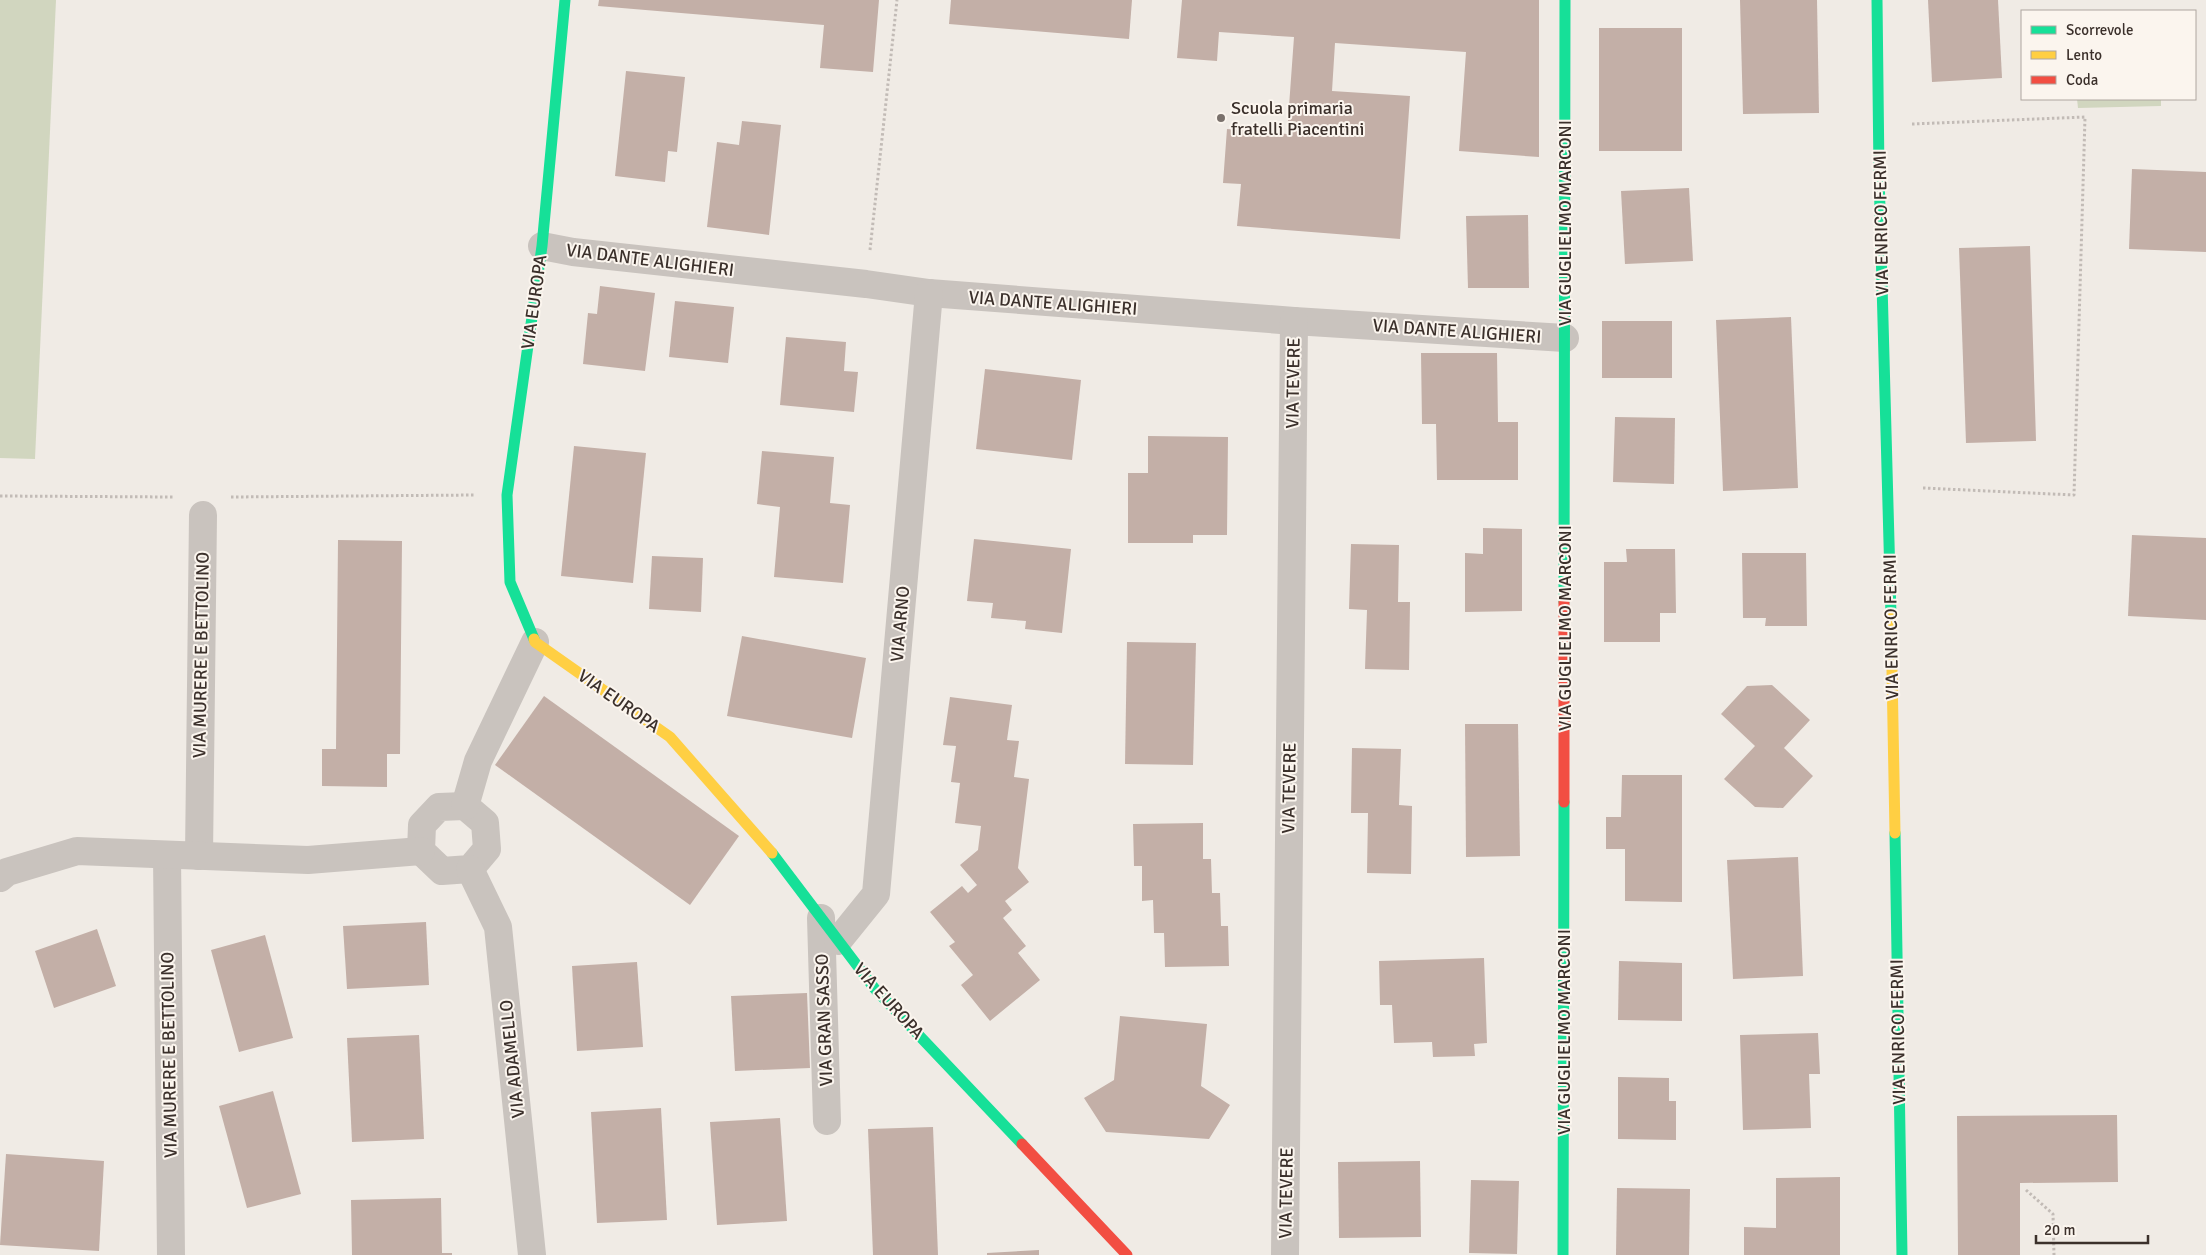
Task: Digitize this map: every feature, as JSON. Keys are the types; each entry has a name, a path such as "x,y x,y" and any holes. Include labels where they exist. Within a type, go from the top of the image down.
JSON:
{"street":[{"name":"VIA EUROPA","path":"565,0 542,246 507,495 510,582 535,642 670,737 764,842 875,989 1125,1254"},
{"name":"VIA GUGLIELMO MARCONI","path":"1563,1255 1565,0"},
{"name":"VIA ENRICO FERMI","path":"1877,0 1889,486 1902,1255"},
{"name":"VIA DANTE ALIGHIERI","path":"542,246 573,252 866,284 929,293 1565,338"},
{"name":"VIA ARNO","path":"838,941 876,894 929,293"},
{"name":"VIA TEVERE","path":"1285,1255 1294,320"},
{"name":"VIA MURERE E BETTOLINO","path":"199,856 203,503"},
{"path":"465,806 478,760 535,642"},
{"path":"0,878 7,872 77,851 308,860 421,851 442,871 470,869 487,849 485,823 465,806 439,807 422,826 421,851"},
{"name":"VIA MURERE E BETTOLINO","path":"167,855 170,1255"},
{"name":"VIA ADAMELLO","path":"470,869 498,927 532,1255"},
{"name":"VIA GRAN SASSO","path":"821,918 827,1121"}],"path":[{"path":"866,284 897,0"},
{"path":"1879,125 2084,117 2074,495 1889,486"},
{"path":"0,496 203,503 507,495"},
{"path":"2026,1190 2053,1214 2054,1255"}],"green space":[{"path":"0,0 56,0 35,459 0,458"},
{"path":"2077,100 2161,100 2161,106 2078,108"}],"building":[{"path":"599,0 879,0 873,72 820,68 824,25 598,6"},
{"path":"951,0 1132,0 1129,39 949,24"},
{"path":"1182,0 1539,0 1539,157 1459,151 1466,52 1335,43 1332,91 1410,96 1400,239 1237,226 1241,184 1223,183 1227,129 1287,134 1294,37 1219,32 1217,61 1177,58"},
{"path":"1740,0 1817,0 1819,113 1743,114"},
{"path":"1928,0 1998,0 2002,78 1932,82"},
{"path":"1599,28 1682,28 1682,151 1599,151"},
{"path":"626,71 685,77 677,152 668,151 665,182 615,176"},
{"path":"742,121 781,125 769,235 707,227 717,142 739,145"},
{"path":"2132,169 2206,172 2206,252 2129,249"},
{"path":"1689,188 1693,261 1625,264 1621,191"},
{"path":"1528,215 1529,288 1468,288 1466,216"},
{"path":"2030,246 2036,441 1966,443 1959,248"},
{"path":"600,286 655,293 645,371 583,364 588,313 597,314"},
{"path":"675,301 734,307 728,363 669,357"},
{"path":"1791,317 1798,488 1723,491 1716,320"},
{"path":"1602,321 1672,321 1672,378 1602,378"},
{"path":"786,337 846,342 844,371 858,372 854,412 780,405"},
{"path":"1421,353 1497,353 1498,422 1518,422 1518,480 1437,480 1436,424 1422,424"},
{"path":"985,369 1081,380 1072,460 976,449"},
{"path":"1615,417 1675,418 1674,484 1613,482"},
{"path":"1148,436 1228,437 1227,535 1193,535 1193,543 1128,543 1128,473 1148,473"},
{"path":"574,446 646,453 633,583 561,576"},
{"path":"762,451 834,457 830,503 850,505 843,583 774,577 780,507 757,504"},
{"path":"1483,528 1522,529 1522,611 1465,612 1465,553 1483,554"},
{"path":"2132,535 2206,538 2206,620 2128,616"},
{"path":"974,539 1071,549 1062,633 1025,629 1026,621 991,618 993,603 967,601"},
{"path":"338,540 402,541 400,754 387,754 387,787 322,786 322,749 336,749"},
{"path":"1351,544 1399,545 1398,602 1410,602 1409,670 1365,669 1367,610 1349,609"},
{"path":"1626,549 1675,549 1676,613 1660,613 1660,642 1604,642 1604,562 1627,562"},
{"path":"1742,553 1806,553 1807,626 1765,626 1766,618 1743,618"},
{"path":"652,556 703,558 701,612 649,609"},
{"path":"742,636 866,658 852,738 727,716"},
{"path":"1127,642 1196,643 1193,765 1125,764"},
{"path":"1772,685 1810,720 1784,748 1813,776 1783,808 1755,807 1724,779 1755,746 1721,714 1747,686"},
{"path":"544,696 739,836 690,905 495,765"},
{"path":"950,697 1012,705 1007,740 1019,741 1014,777 1029,779 1018,868 1029,882 1005,901 1012,910 1003,918 1026,946 1018,953 1040,980 990,1021 961,985 973,975 949,946 955,942 930,912 962,886 968,893 977,885 960,865 978,850 981,826 955,823 960,783 951,782 956,746 943,745"},
{"path":"1465,724 1518,724 1520,856 1466,857"},
{"path":"1352,748 1401,749 1399,805 1412,806 1411,874 1367,873 1368,813 1351,813"},
{"path":"1622,775 1682,775 1682,902 1625,901 1625,849 1606,849 1606,817 1621,817"},
{"path":"1203,823 1203,859 1211,859 1212,893 1220,893 1221,926 1228,926 1229,966 1165,967 1164,933 1154,933 1153,900 1142,901 1142,866 1134,866 1133,824"},
{"path":"1798,857 1803,976 1733,979 1727,860"},
{"path":"426,922 429,985 347,989 343,926"},
{"path":"97,929 116,986 54,1008 35,951"},
{"path":"265,935 293,1038 239,1052 211,950"},
{"path":"1484,958 1487,1043 1474,1044 1475,1056 1433,1057 1432,1042 1394,1043 1392,1005 1380,1005 1379,961"},
{"path":"1619,961 1682,963 1682,1021 1618,1020"},
{"path":"637,962 643,1047 577,1051 572,966"},
{"path":"807,993 810,1068 735,1071 731,996"},
{"path":"1120,1016 1207,1024 1201,1086 1230,1105 1209,1139 1106,1132 1084,1098 1114,1080"},
{"path":"1818,1033 1820,1074 1809,1074 1811,1128 1743,1130 1740,1035"},
{"path":"419,1035 424,1139 352,1142 347,1038"},
{"path":"1618,1077 1669,1078 1669,1101 1676,1101 1676,1140 1618,1139"},
{"path":"273,1091 301,1194 247,1208 219,1106"},
{"path":"661,1108 667,1220 597,1223 591,1112"},
{"path":"2117,1115 2118,1182 2020,1183 2020,1255 1958,1255 1957,1116"},
{"path":"780,1118 787,1221 717,1225 710,1122"},
{"path":"933,1127 938,1255 873,1255 868,1129"},
{"path":"6,1154 104,1161 99,1251 0,1245"},
{"path":"1420,1161 1421,1237 1339,1238 1338,1162"},
{"path":"1840,1177 1840,1255 1744,1255 1744,1227 1776,1228 1776,1178"},
{"path":"1471,1180 1519,1181 1517,1254 1469,1253"},
{"path":"1617,1188 1690,1189 1689,1255 1616,1255"},
{"path":"441,1198 442,1253 452,1253 452,1255 352,1255 351,1200"},
{"path":"1039,1250 1039,1255 987,1255 987,1253"}],"traffic: fast":[{"path":"534,639 510,582 507,495 542,246 565,0"},
{"path":"1564,602 1565,0"},
{"path":"1877,0 1879,173 1891,616"},
{"path":"1563,1255 1564,802"},
{"path":"1895,833 1902,1255"},
{"path":"772,853 875,989 1022,1144"}],"traffic: slow":[{"path":"1891,616 1895,833"},
{"path":"534,639 535,642 670,737 772,853"}],"traffic: jam":[{"path":"1564,602 1564,802"},
{"path":"1022,1144 1127,1255"}],"place":[{"name":"Scuola primaria fratelli Piacentini","path":"1221,118"}]}
